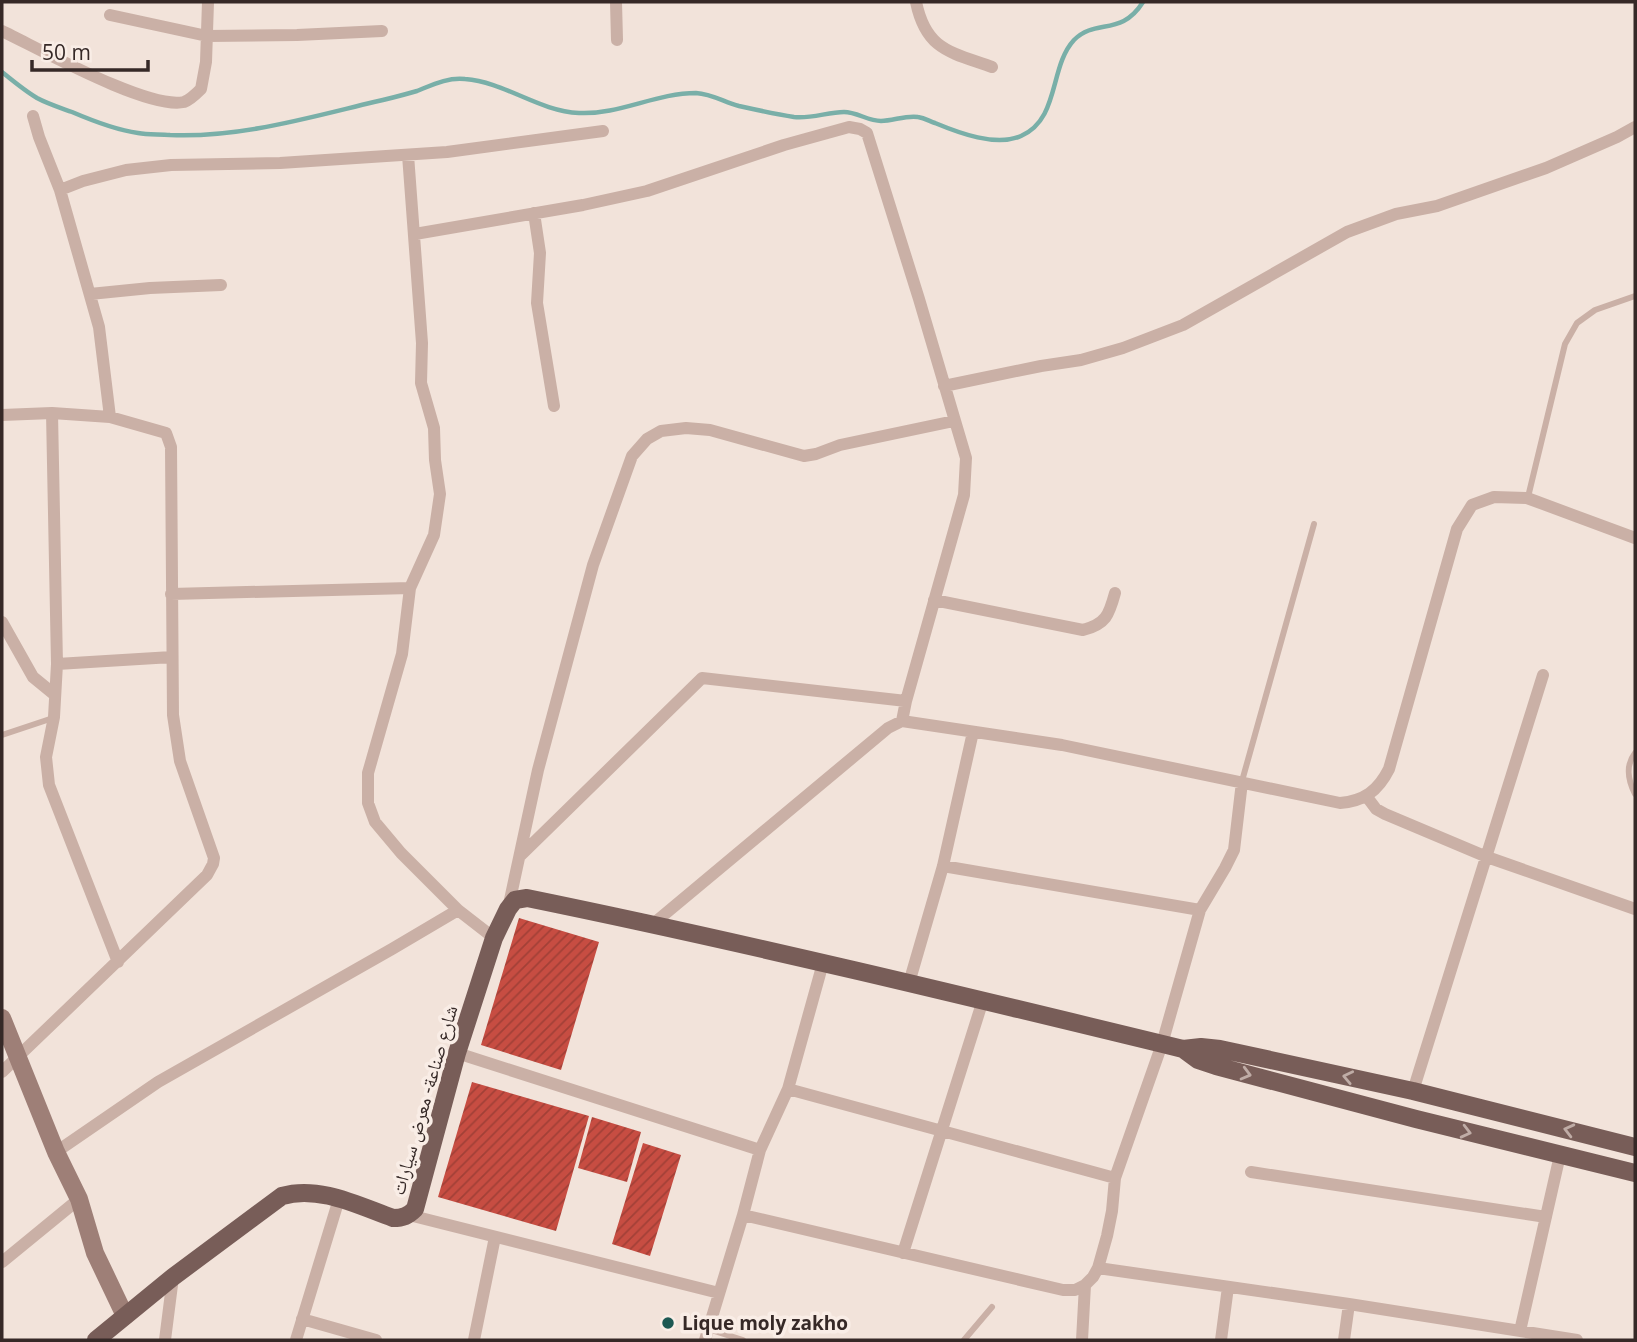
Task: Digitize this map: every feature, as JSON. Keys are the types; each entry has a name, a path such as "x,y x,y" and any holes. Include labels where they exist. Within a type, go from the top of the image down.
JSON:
{"main road":[{"path":"508,909 515,900 527,898 653,924 1183,1049 1211,1048 1413,1091 1635,1147"},
{"name":"شارع صناعة- معرض سيارات","path":"96,1340 173,1277 282,1196 308,1192 339,1199 393,1218 409,1215 415,1209 457,1053 494,938 508,909"},
{"path":"2,1018 56,1152 79,1199 95,1253 125,1316"},
{"path":"1183,1049 1206,1064 1635,1173"}],"street":[{"path":"2,31 119,86 164,101 185,102 201,89 206,62 208,2"},
{"path":"615,2 617,40"},
{"path":"916,2 920,21 933,41 948,51 992,67"},
{"path":"110,15 207,36 382,31"},
{"path":"33,116 60,190 99,327 110,417"},
{"path":"415,234 647,191 784,145 849,127 867,133 966,458 964,495 902,721"},
{"path":"944,386 1081,360 1123,348 1183,325 1346,232 1396,214 1437,206 1546,168 1617,138 1635,127"},
{"path":"60,190 126,170 171,165 280,163 447,152 603,131"},
{"path":"408,155 422,343 421,383 434,428 440,494 434,535 410,588 402,654 368,773 368,803 375,822 401,853 458,910 494,938"},
{"path":"534,213 540,253 537,303 554,406"},
{"path":"90,294 221,285"},
{"path":"52,413 57,664 54,717 46,757 49,786 118,962"},
{"path":"2,415 52,413 110,417 166,433 171,447 173,715 180,761 213,852 214,864 207,875 2,1072"},
{"path":"508,909 538,770 593,565 632,456 647,439 661,431 686,428 710,430 804,456 840,444 954,421"},
{"path":"653,924 888,728 902,721 1062,746 1340,803 1351,803 1376,790 1389,769 1457,529 1472,505 1494,497 1527,498 1635,538"},
{"path":"172,594 410,588"},
{"path":"934,600 1083,630 1096,627 1105,620 1115,593"},
{"path":"2,622 33,677 55,695"},
{"path":"57,664 172,657"},
{"path":"1413,1091 1543,675"},
{"path":"520,856 702,678 906,701"},
{"path":"909,983 943,866 973,732"},
{"path":"743,1215 1063,1290 1075,1290 1085,1285 1093,1278 1098,1268 1112,1210 1115,1178 1163,1044 1200,910 1234,849 1242,782"},
{"path":"1367,796 1376,809 1385,814 1487,857 1635,909"},
{"path":"943,866 1200,910"},
{"path":"56,1152 158,1082 458,910"},
{"path":"706,1335 760,1150 788,1089 822,963"},
{"path":"903,1253 983,1000"},
{"path":"457,1053 760,1150"},
{"path":"788,1089 1115,1178"},
{"path":"1520,1331 1560,1156"},
{"path":"1251,1171 1546,1217"},
{"path":"2,1262 79,1199"},
{"path":"296,1340 339,1199"},
{"path":"409,1215 719,1293"},
{"path":"474,1340 495,1237"},
{"path":"1098,1268 1577,1340"},
{"path":"167,1340 173,1277"},
{"path":"1082,1340 1085,1285"},
{"path":"1221,1340 1228,1287"},
{"path":"1344,1340 1349,1304"},
{"path":"302,1319 376,1340"}],"lane":[{"path":"1527,498 1565,344 1577,323 1595,310 1635,296"},
{"path":"1242,782 1314,524"},
{"path":"2,735 54,717"},
{"path":"1635,753 1631,758 1628,774 1635,794"},
{"path":"964,1340 992,1307"},
{"path":"706,1335 743,1340"}],"building":[{"path":"519,918 599,942 561,1070 481,1045"},
{"path":"472,1082 589,1116 556,1231 438,1197"},
{"path":"592,1117 641,1132 627,1182 578,1168"},
{"path":"643,1143 681,1155 650,1256 612,1244"}],"waterway":[{"path":"2,72 46,102 105,125 146,134 196,135 273,126 459,79 480,81 550,107 579,113 609,111 666,96 696,93 739,106 794,117 844,112 881,121 918,117 966,134 1000,140 1021,136 1042,118 1066,51 1074,40 1082,33 1126,20 1143,2"}],"place":[{"name":"Lique moly zakho","path":"668,1323"}]}
